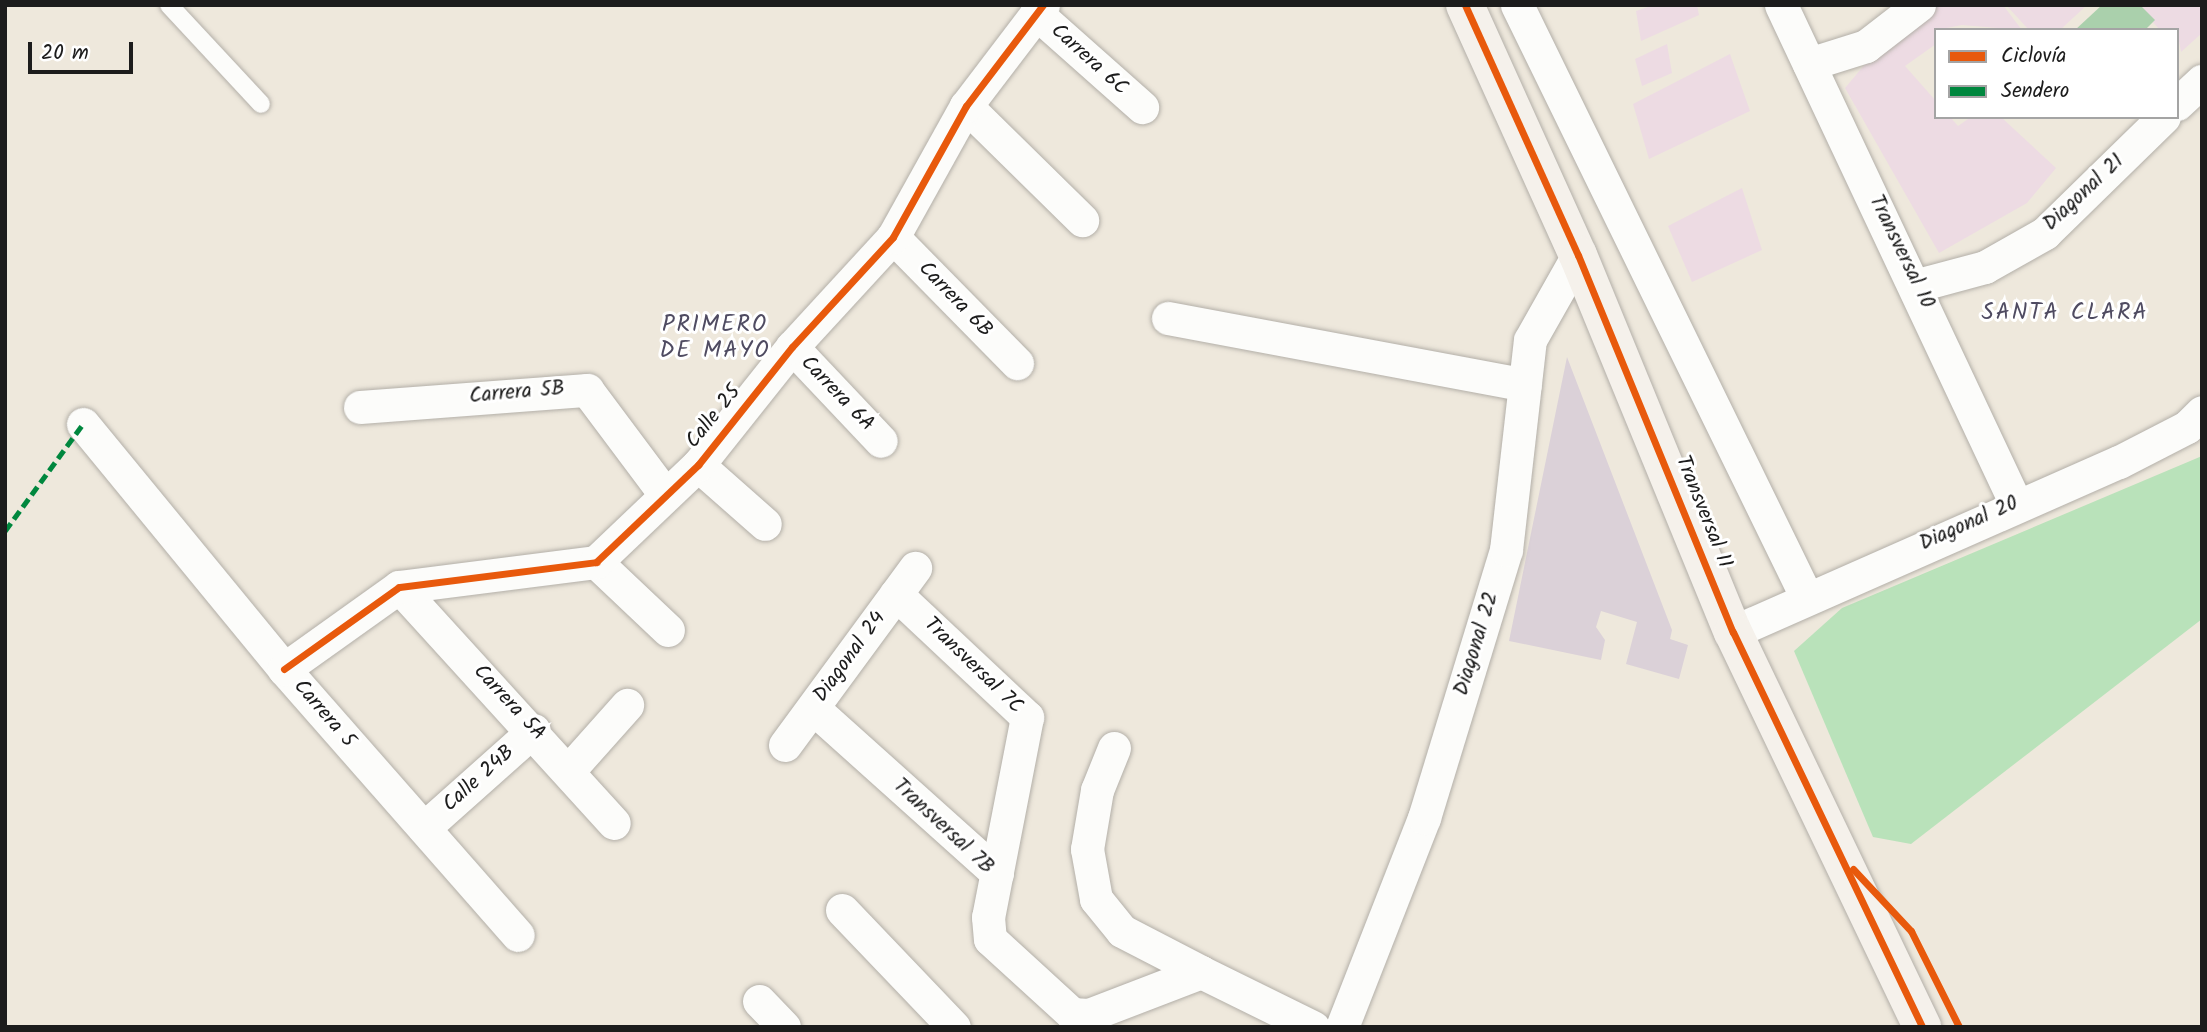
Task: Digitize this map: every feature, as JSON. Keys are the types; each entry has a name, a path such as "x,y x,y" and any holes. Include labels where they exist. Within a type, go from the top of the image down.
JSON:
{"street":[{"name":"Transversal 11","path":"1465,5 1578,255 1733,632 1922,1027"},
{"path":"1517,5 1807,598"},
{"name":"Transversal 10","path":"1781,5 1918,285 2015,502"},
{"path":"1809,64 1866,46 1919,5"},
{"name":"Calle 25","path":"596,562 664,493 698,465 792,347 893,237 966,106 1040,9"},
{"name":"Carrera 6C","path":"1040,9 1142,107"},
{"path":"2179,102 2202,81"},
{"path":"966,106 1082,220"},
{"name":"Diagonal 21","path":"1918,285 1985,267 2045,233 2162,119"},
{"name":"Carrera 6B","path":"893,237 1017,363"},
{"name":"Diagonal 22","path":"1342,1027 1424,818 1506,550 1530,340 1578,255"},
{"path":"1168,318 1525,385"},
{"name":"Carrera 6A","path":"792,347 881,441"},
{"name":"Carrera 5B","path":"360,407 587,390 664,493"},
{"name":"Diagonal 20","path":"1733,632 2015,502 2119,462 2186,427 2202,412"},
{"name":"Carrera 5","path":"83,424 284,669 518,935"},
{"path":"698,465 765,524"},
{"path":"284,669 399,587 596,562 668,630"},
{"name":"Diagonal 24","path":"785,745 814,709 905,581"},
{"name":"Transversal 7C","path":"905,581 1027,717 997,873"},
{"name":"Carrera 5A","path":"399,587 570,769 614,823"},
{"path":"570,769 627,705"},
{"name":"Transversal 7B","path":"814,709 997,873 990,939 1072,1014 1089,1015 1201,972"},
{"name":"Calle 24B","path":"424,828 534,730"},
{"path":"1114,748 1097,790 1087,849 1096,899 1122,930 1313,1027"},
{"path":"842,910 954,1027"},
{"path":"760,1001 784,1027"}],"lane":[{"path":"169,5 261,104"}],"shaded area":[{"path":"1654,5 1697,5 1699,15 1641,41 1636,11"},
{"path":"1915,5 2003,5 2020,28 1962,25 1934,28 1934,45 1905,66 1934,99 1934,119 1952,119 1958,126 1968,119 2003,119 2056,168 2027,203 1939,253 1845,88"},
{"path":"2006,5 2087,5 2062,28 2027,28"},
{"path":"2137,5 2202,5 2202,33 2181,52 2179,28 2158,28"},
{"path":"1667,44 1672,73 1642,86 1635,59"},
{"path":"1730,54 1750,111 1649,159 1633,104"},
{"path":"1742,188 1762,250 1692,282 1668,226"},
{"path":"1567,357 1672,630 1670,639 1688,645 1679,679 1626,664 1637,622 1601,611 1596,627 1605,640 1601,660 1509,641"}],"green space":[{"path":"2102,5 2140,5 2155,20 2147,28 2077,28"},
{"path":"2202,456 2202,619 1911,844 1873,837 1794,651 1842,608"}],"marked path":[{"path":"5,531 83,424"}],"cycle path":[{"path":"284,669 399,587 596,562 698,465 792,347 893,237 966,106 1043,5"},
{"path":"1465,5 1578,255 1733,632 1922,1027"},
{"path":"1853,869 1911,931 1959,1027"}],"district":[{"name":"SANTA CLARA","path":"2065,313"},
{"name":"PRIMERO DE MAYO","path":"715,338"}]}
